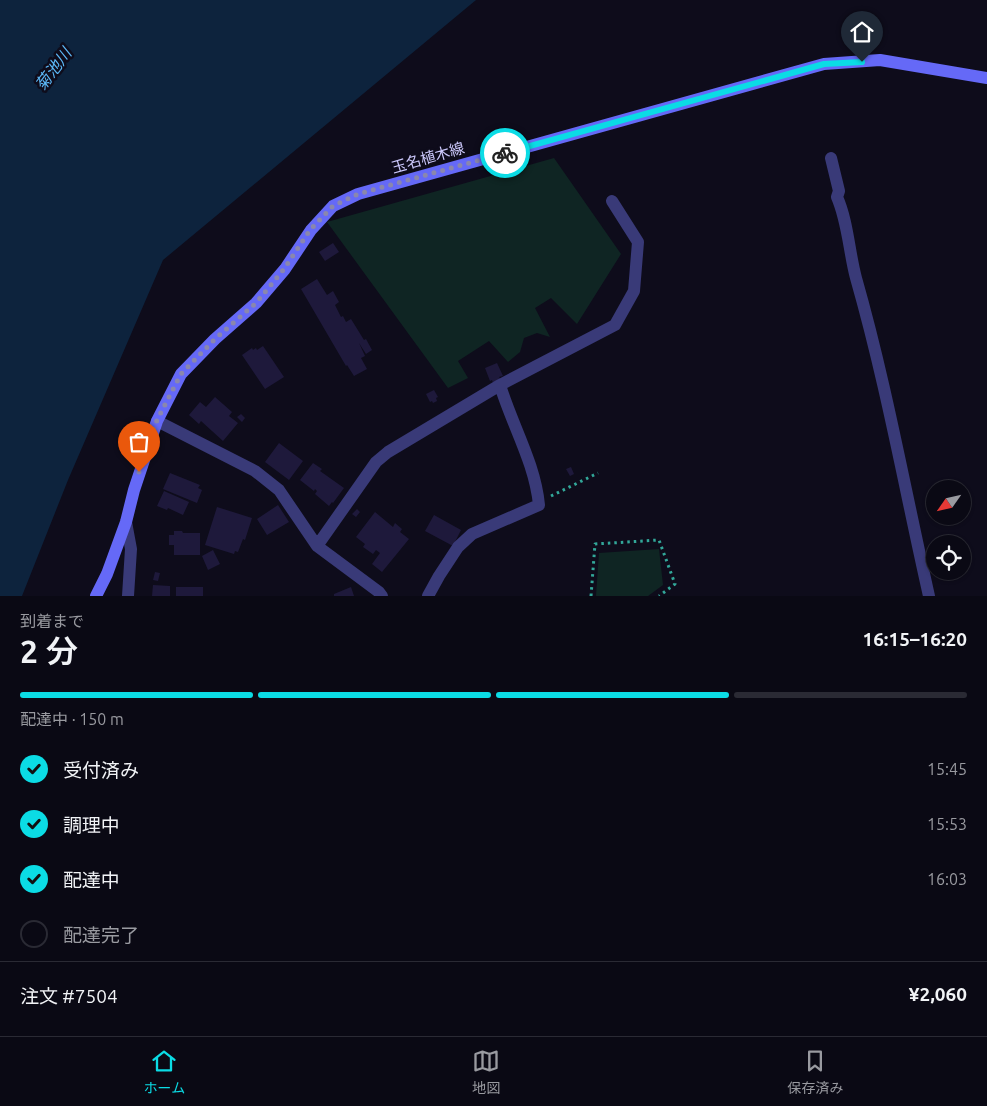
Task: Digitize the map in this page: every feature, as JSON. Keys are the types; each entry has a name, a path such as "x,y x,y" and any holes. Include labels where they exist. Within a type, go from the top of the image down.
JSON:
{"main road":[{"name":"玉名植木線","path":"96,596 107,574 126,522 134,490 157,420 181,374 215,339 256,303 284,269 310,230 333,206 358,194 824,64 880,60 987,78"}],"street":[{"path":"831,158 856,278 862,294 884,384 929,596"},
{"path":"317,546 376,462 388,452 500,385 616,325 634,291 638,242 612,201"},
{"path":"428,596 458,548 472,534 539,504 538,492 522,441 500,385"},
{"path":"157,420 263,477 278,490 317,546 382,596"},
{"path":"126,522 131,549 128,596"}],"path":[{"path":"539,501 598,473"},
{"path":"591,596 595,544 659,540 675,584 659,596"}],"green space":[{"path":"554,158 621,254 577,324 551,298 535,308 550,337 537,333 524,338 520,352 508,362 489,341 458,361 468,378 448,388 327,222"},
{"path":"659,549 663,585 648,596 596,596 599,553"}],"water":[{"name":"菊池川","path":"0,0 476,0 163,260 68,480 22,596 0,596"}],"building":[{"path":"333,243 339,252 325,261 319,252"},
{"path":"317,279 327,295 333,291 339,302 335,305 341,317 343,316 346,322 351,319 372,350 366,354 359,343 365,356 361,358 367,369 354,376 346,366 301,289"},
{"path":"263,346 284,377 265,389 242,355 252,348 257,350"},
{"path":"497,363 503,376 499,377 501,380 493,383 492,380 490,381 485,368"},
{"path":"434,390 438,397 436,398 437,401 433,403 432,401 430,402 426,394"},
{"path":"215,397 232,412 229,416 238,423 223,441 201,421 199,424 189,415 200,402 206,407"},
{"path":"241,414 245,418 242,422 237,417"},
{"path":"279,443 303,461 289,480 265,462"},
{"path":"313,463 322,469 320,471 344,488 329,506 315,494 317,491 315,489 314,491 300,480"},
{"path":"571,467 574,474 570,476 566,469"},
{"path":"170,473 200,485 198,488 202,490 197,503 163,489"},
{"path":"164,491 189,502 183,515 168,508 167,510 157,506"},
{"path":"278,505 289,522 267,535 257,519"},
{"path":"217,507 252,518 245,540 243,539 238,552 235,551 234,554 205,545"},
{"path":"357,509 360,512 356,517 352,514"},
{"path":"375,512 393,527 395,523 402,529 400,532 409,539 382,572 372,564 380,553 376,550 373,554 363,547 365,544 356,537"},
{"path":"434,515 461,530 453,546 425,531"},
{"path":"174,531 200,533 200,555 174,555 174,545 169,545 169,535 174,535"},
{"path":"213,550 220,564 208,570 202,556"},
{"path":"155,572 160,573 158,581 153,580"},
{"path":"153,585 170,586 170,596 152,596"},
{"path":"176,587 203,587 203,596 176,596"},
{"path":"351,587 354,596 334,596 334,594"}],"way so far":[{"path":"139,472 157,420 181,374 215,339 256,303 284,269 310,230 333,206 358,194 505,153"}],"route":[{"path":"505,153 824,64 862,62"}]}
